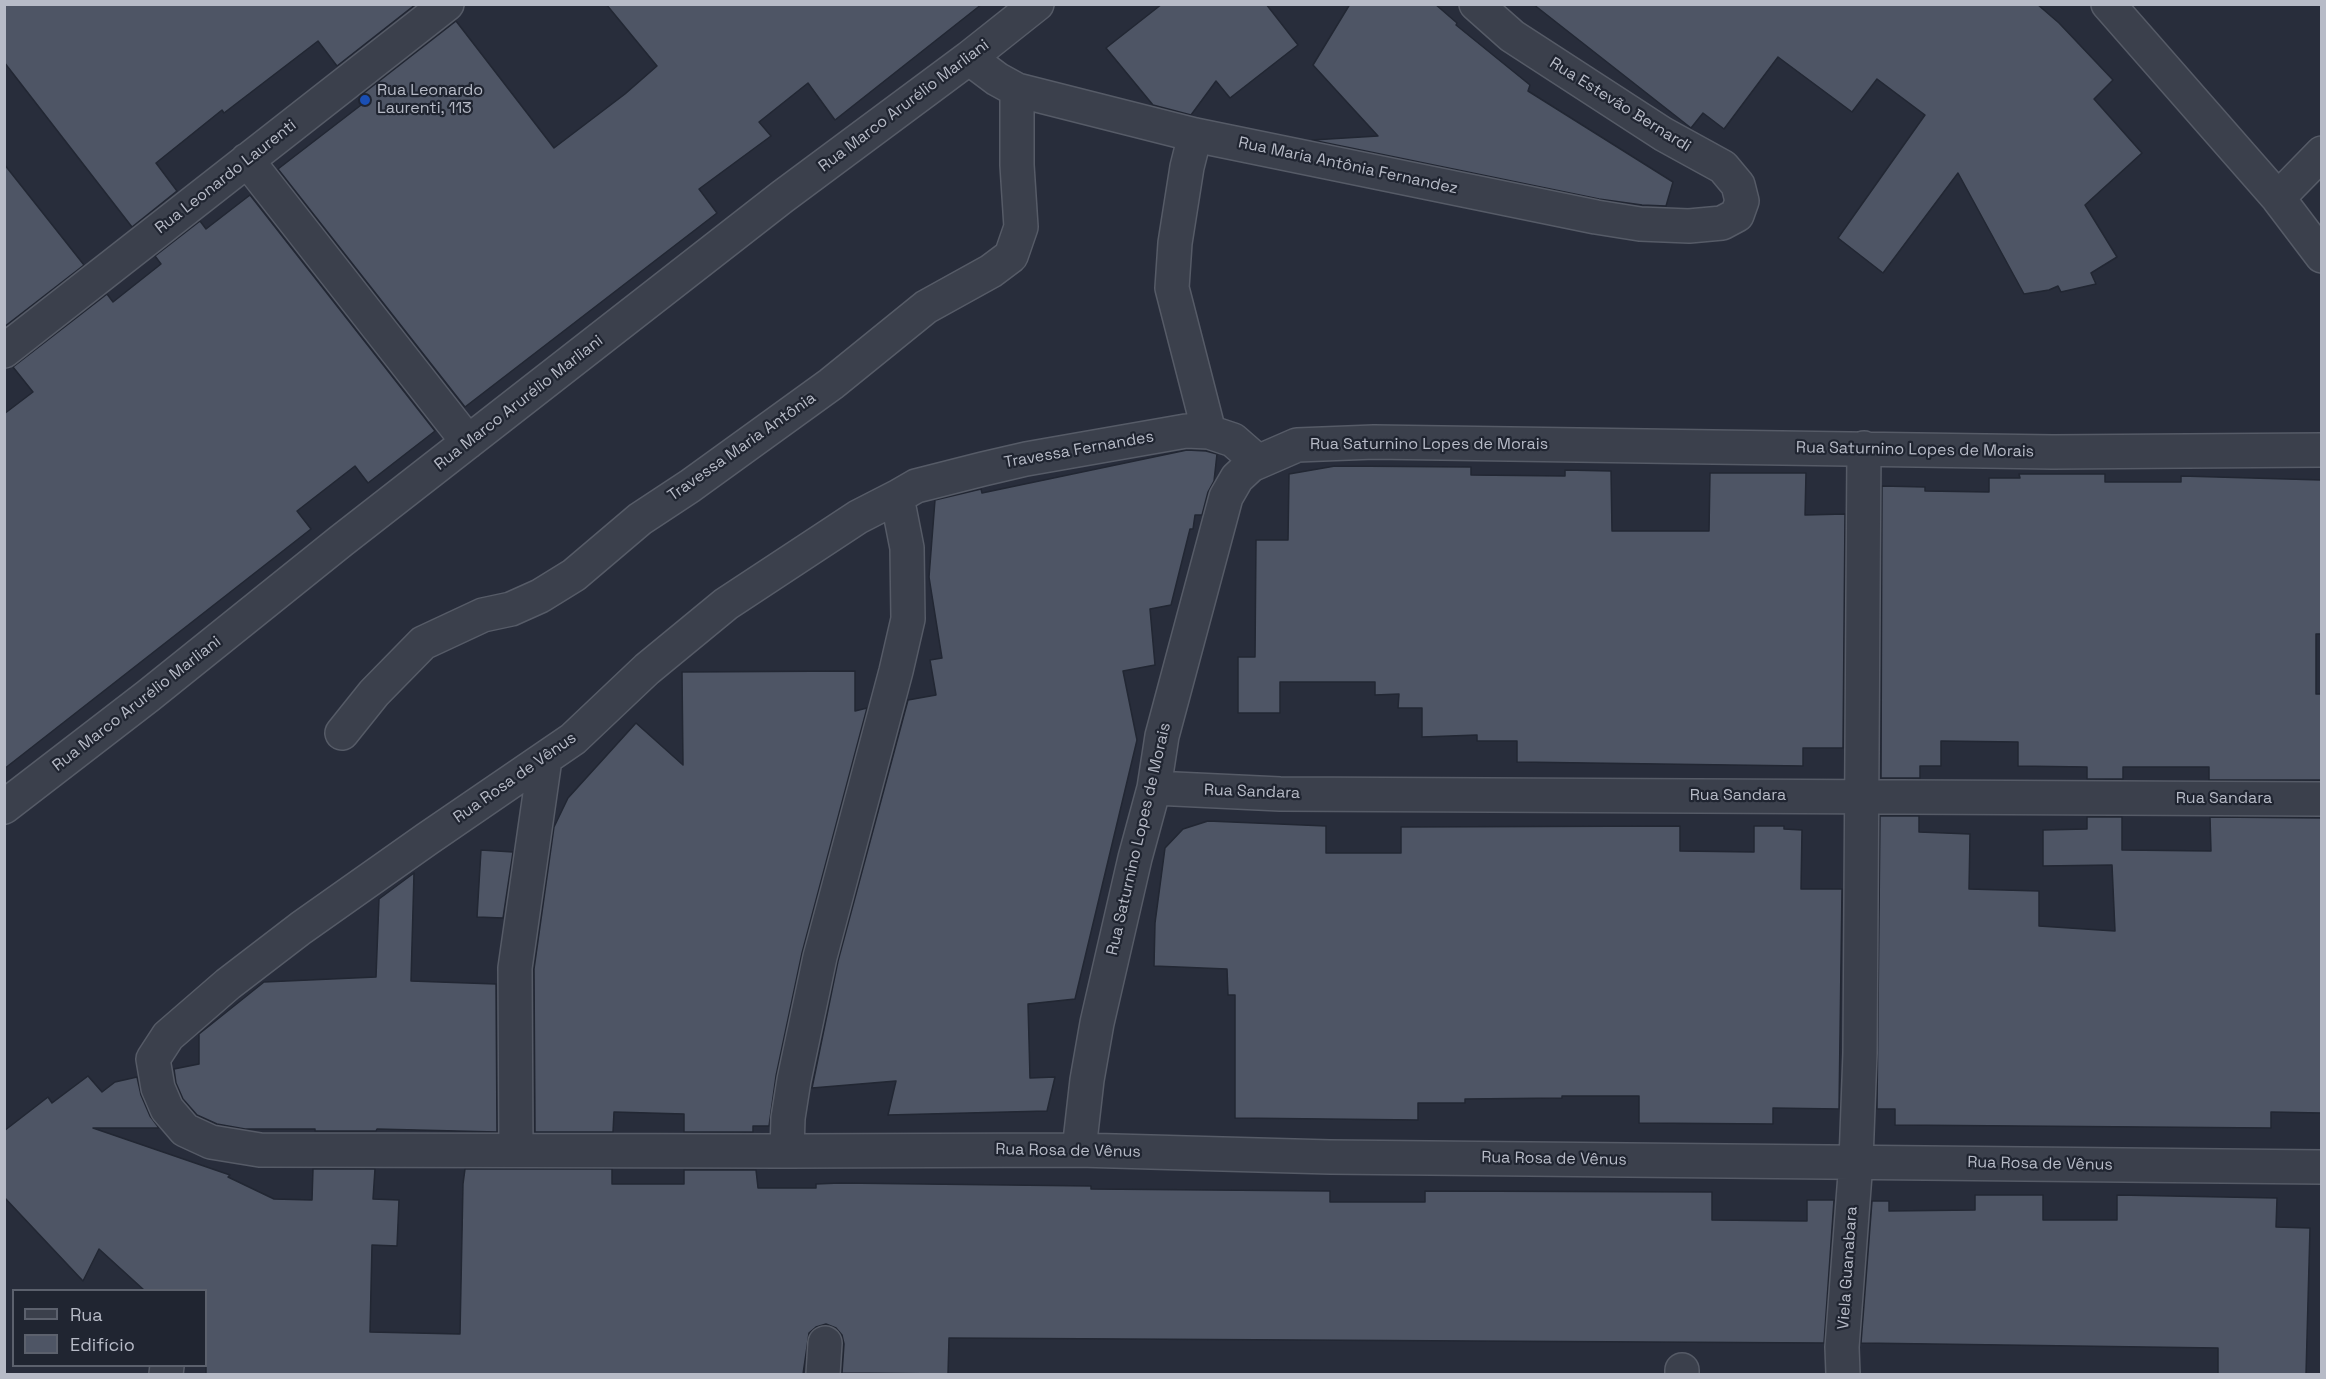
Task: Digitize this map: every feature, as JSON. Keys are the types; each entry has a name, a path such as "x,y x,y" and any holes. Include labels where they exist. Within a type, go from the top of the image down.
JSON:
{"street":[{"name":"Rua Leonardo Laurenti","path":"4,351 447,4"},
{"name":"Rua Marco Arurélio Marliani","path":"4,807 782,197 969,58 1037,4"},
{"name":"Rua Estevão Bernardi","path":"1476,4 1512,36 1663,134 1724,167 1738,185 1742,201 1737,215"},
{"path":"2108,4 2278,198 2322,256"},
{"name":"Rua Maria Antônia Fernandez","path":"969,58 997,79 1017,90 1195,135 1596,217 1640,224 1689,226 1722,223 1737,215"},
{"name":"Travessa Maria Antônia","path":"342,733 374,693 423,643 483,615 511,609 540,596 574,575 640,519 690,486 831,384 926,307 991,271 1011,256 1021,227 1017,165 1017,90"},
{"path":"1195,135 1187,167 1175,243 1172,288 1209,432"},
{"path":"2278,198 2322,153"},
{"path":"247,160 468,442"},
{"name":"Travessa Fernandes","path":"897,497 916,486 1026,459 1186,431 1209,432 1233,440 1257,461"},
{"name":"Rua Saturnino Lopes de Morais","path":"1079,1150 1087,1080 1097,1023 1135,858 1154,788 1162,736 1226,497 1237,478 1257,461 1297,445 1374,442 2053,452 2322,450"},
{"name":"Viela Guanabara","path":"1842,1374 1856,1161 1860,1053 1864,448"},
{"path":"787,1151 788,1118 820,957 897,671 908,619 907,548 897,497"},
{"name":"Rua Rosa de Vênus","path":"897,497 858,517 726,604 647,669 573,740 426,839 237,977 168,1036 153,1059 158,1088 167,1109 185,1130 211,1142 260,1150 1079,1150 1330,1157 2322,1167"},
{"path":"516,1150 515,968 545,759"},
{"name":"Rua Sandara","path":"1154,788 1280,794 2322,799"}],"building":[{"path":"4,4 416,4 337,66 318,41 224,113 222,110 156,163 177,191 132,227 4,62"},
{"path":"606,4 982,4 835,120 808,83 759,122 771,136 699,189 717,213 465,407 278,169 365,102 360,96 456,21 554,148 625,94 657,66"},
{"path":"1162,4 1266,4 1298,45 1230,98 1216,81 1191,115 1153,105 1106,48"},
{"path":"1350,4 1435,4 1457,23 1456,25 1530,85 1528,91 1673,182 1666,206 1599,199 1312,140 1378,136 1313,65"},
{"path":"1533,4 2037,4 2059,23 2113,80 2094,99 2142,153 2085,205 2117,257 2091,273 2096,284 2061,292 2058,286 2049,290 2024,294 1958,173 1883,273 1838,238 1925,115 1877,79 1852,112 1778,57 1724,129 1703,113 1691,128"},
{"path":"4,164 84,265 4,327"},
{"path":"250,195 435,431 368,483 355,466 297,511 311,529 4,769 4,414 33,392 13,367 107,294 113,302 161,264 155,256 200,221 206,229"},
{"path":"1187,450 1217,454 1214,481 1208,492 1202,515 1195,515 1193,529 1190,529 1171,605 1150,609 1155,665 1123,671 1137,740 1075,999 1028,1004 1030,1078 1055,1077 1047,1111 888,1115 896,1081 812,1088 838,961 908,700 936,695 930,660 942,658 929,577 935,500 981,489 982,493"},
{"path":"1335,466 1471,467 1471,475 1565,476 1565,470 1611,471 1612,531 1709,531 1710,473 1806,473 1805,515 1845,514 1843,748 1803,748 1803,766 1517,762 1517,741 1477,741 1477,735 1422,737 1422,708 1398,708 1399,694 1375,695 1375,682 1280,682 1280,713 1238,713 1238,657 1255,657 1256,540 1288,540 1289,474"},
{"path":"2019,474 2105,474 2105,482 2181,482 2181,476 2322,480 2322,634 2316,634 2316,694 2322,694 2322,780 2209,780 2209,767 2123,767 2123,779 2087,779 2087,767 2018,766 2018,742 1941,741 1941,766 1920,766 1920,778 1881,778 1882,486 1925,487 1925,491 1989,492 1989,478 2020,478"},
{"path":"855,671 855,711 867,708 802,953 776,1076 769,1126 753,1126 753,1132 684,1132 684,1114 614,1112 613,1132 535,1132 534,969 554,827 568,798 636,723 683,765 682,672"},
{"path":"1880,816 1919,816 1919,832 1970,834 1969,889 2039,891 2039,926 2115,931 2112,865 2043,866 2043,830 2087,829 2087,817 2122,817 2122,850 2211,851 2210,817 2322,818 2321,1113 2271,1112 2271,1128 1895,1125 1895,1109 1877,1109"},
{"path":"1208,821 1326,826 1326,853 1401,853 1401,827 1680,826 1680,851 1754,852 1754,826 1784,826 1784,829 1802,830 1801,889 1842,889 1839,1109 1773,1108 1773,1124 1639,1123 1639,1096 1562,1096 1562,1098 1465,1099 1465,1103 1418,1103 1418,1120 1235,1118 1235,995 1228,995 1227,969 1154,966 1155,923 1165,848 1183,829"},
{"path":"481,850 513,852 503,918 477,917"},
{"path":"414,873 411,981 496,984 497,1132 245,1129 217,1124 197,1115 183,1099 176,1083 174,1069 199,1064 199,1034 264,982 376,977 379,899"},
{"path":"88,1076 102,1092 115,1082 137,1077 141,1095 150,1116 159,1128 93,1128 230,1175 228,1177 274,1199 312,1200 313,1169 375,1169 373,1199 399,1200 397,1246 372,1245 370,1332 460,1334 465,1169 612,1169 612,1184 684,1184 684,1170 756,1170 758,1188 816,1188 816,1184 840,1183 1091,1186 1091,1189 1330,1191 1330,1202 1425,1202 1425,1191 1712,1192 1712,1220 1807,1221 1807,1200 1834,1200 1824,1343 949,1338 948,1374 842,1373 844,1344 842,1335 836,1328 826,1324 816,1327 809,1333 803,1374 206,1374 207,1289 143,1289 99,1249 83,1281 4,1197 4,1131 48,1097 52,1103"},
{"path":"1975,1195 2043,1195 2043,1220 2117,1220 2117,1195 2277,1198 2276,1227 2310,1228 2306,1374 2218,1374 2218,1348 1861,1343 1872,1201 1889,1201 1889,1211 1975,1210"}],"place":[{"name":"Rua Leonardo Laurenti, 113","path":"365,100"}]}
